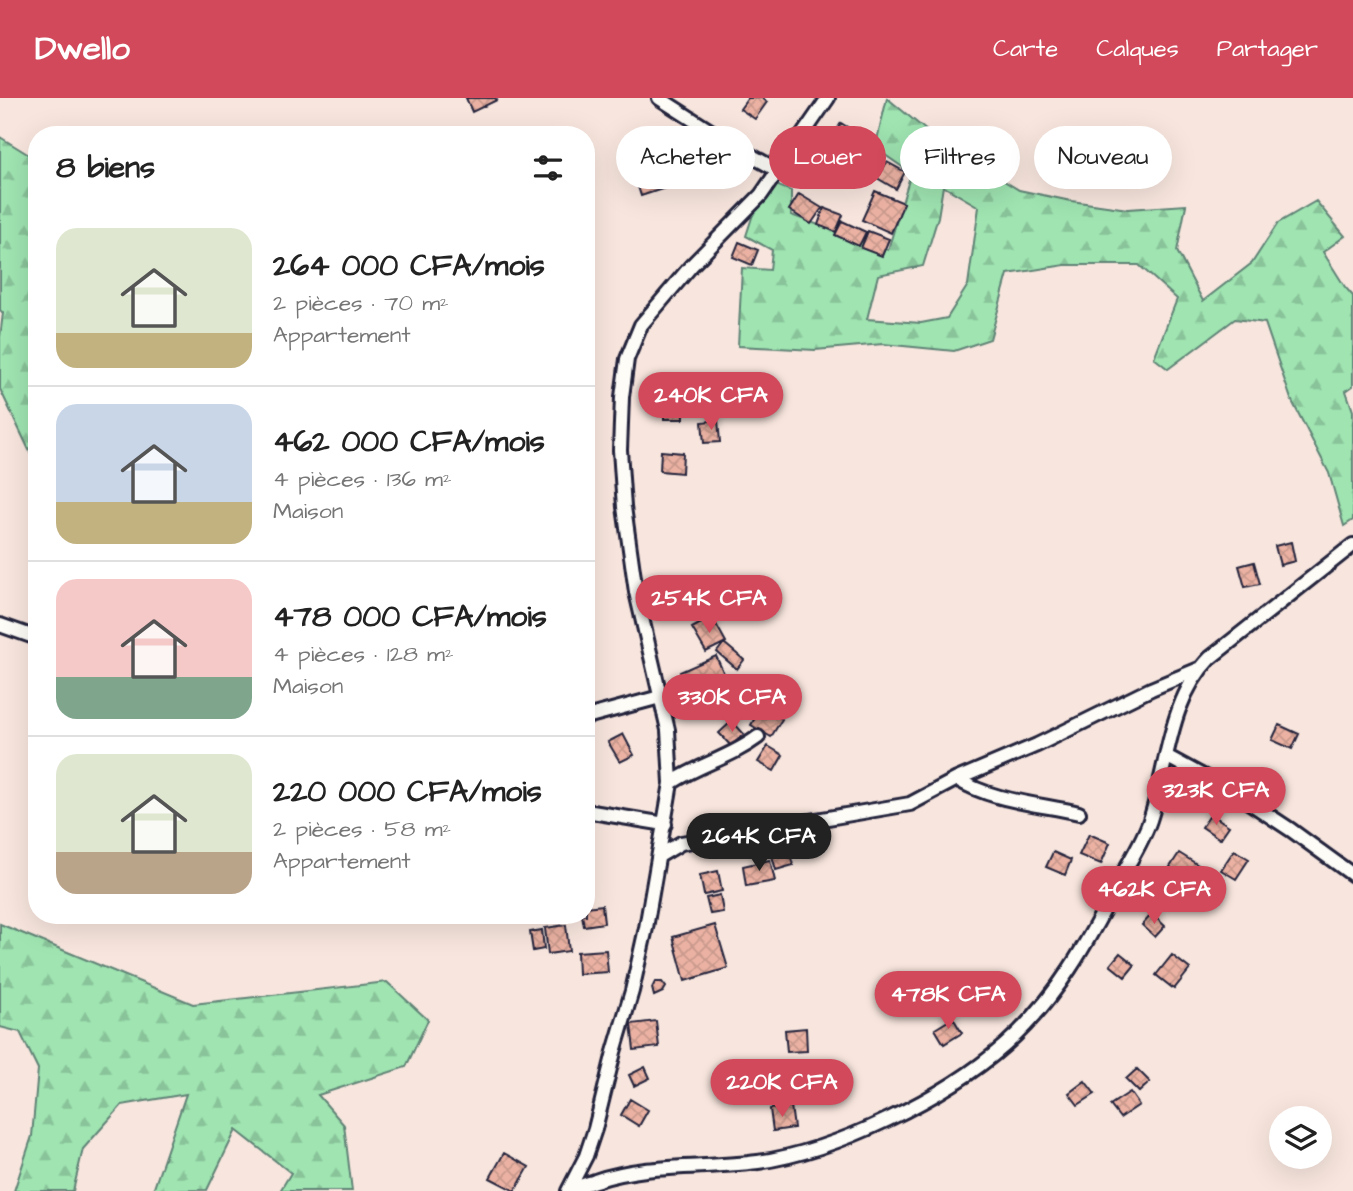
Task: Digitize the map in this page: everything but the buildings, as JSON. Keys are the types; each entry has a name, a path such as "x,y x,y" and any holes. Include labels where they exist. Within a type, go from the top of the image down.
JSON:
{"street":[{"path":"659,98 769,166"},
{"path":"808,126 828,98"},
{"path":"570,1191 595,1129 638,965 671,783 670,747 636,592 623,497 621,422 626,359 641,325 691,266 740,219 769,182"},
{"path":"570,1191 607,1177 660,1167 757,1162 800,1155 847,1138 906,1110 955,1081 1004,1046 1039,1011 1063,981 1089,939 1149,822 1181,701 1199,669 1353,545"},
{"path":"0,625 28,635"},
{"path":"659,856 681,843 910,804 957,779 1037,745 1151,689 1199,669"},
{"path":"595,715 660,697"},
{"path":"671,783 692,769 741,750 758,737"},
{"path":"1166,756 1238,795 1353,876"},
{"path":"957,779 970,787 1079,813"},
{"path":"595,812 665,824"}],"green space":[{"path":"887,98 921,126 900,126 900,165 886,156 886,126 880,126"},
{"path":"0,137 28,154 28,448 0,389 3,313 0,310"},
{"path":"764,180 769,182 769,189 791,191 791,215 888,250 906,189 943,189 938,217 923,266 878,275 867,319 921,323 947,318 968,285 979,207 948,189 1017,189 1071,201 1128,209 1186,205 1177,251 1203,301 1252,263 1278,223 1316,201 1345,236 1323,252 1353,296 1353,386 1346,391 1353,411 1353,520 1344,526 1329,473 1291,399 1265,323 1235,319 1168,369 1154,358 1177,299 1139,265 1065,265 1008,274 990,339 954,351 883,344 815,350 738,346 742,268 770,270 772,250 746,236"},
{"path":"0,924 193,1004 387,982 428,1020 406,1067 318,1095 344,1125 352,1191 280,1191 291,1173 236,1130 207,1190 153,1191 186,1094 122,1105 83,1149 73,1191 14,1191 32,1136 38,1069 20,1032 0,1027"}]}
